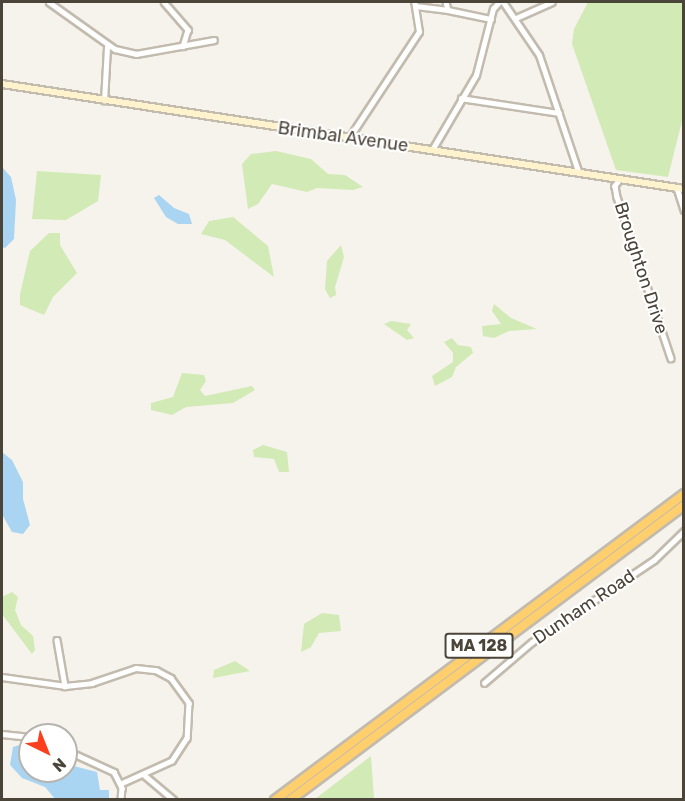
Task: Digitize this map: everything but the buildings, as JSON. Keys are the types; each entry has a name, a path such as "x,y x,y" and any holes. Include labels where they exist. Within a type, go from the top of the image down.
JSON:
{"highway":[{"path":"650,519 684,487"},
{"name":"MA 128","path":"275,800 684,494"},
{"name":"MA 128","path":"290,800 684,505"}],"main road":[{"name":"Brimbal Avenue","path":"2,84 578,171 680,189"}],"street":[{"path":"49,2 107,47 136,54 214,40"},
{"path":"164,2 189,30 183,46"},
{"path":"446,2 448,10"},
{"path":"432,150 476,75 491,19 501,2 516,18 539,55 578,171"},
{"path":"516,18 552,2"},
{"path":"349,138 419,32 415,4 491,19"},
{"path":"104,101 107,47"},
{"path":"461,98 559,113"},
{"name":"Broughton Drive","path":"620,179 615,186 617,197 671,358"},
{"path":"680,189 684,210"},
{"name":"Dunham Road","path":"484,682 532,642 654,560 684,531"},
{"path":"57,640 65,686"},
{"path":"2,677 65,686 92,683 136,668 163,674 185,693 191,725 182,749 172,761 121,784"},
{"path":"2,734 18,736"},
{"path":"78,756 114,772 121,784 121,800"},
{"path":"143,774 174,800"}],"green space":[{"path":"588,2 683,2 683,117 668,177 616,170 572,44 574,29"},
{"path":"276,151 311,159 328,174 345,175 363,187 353,190 317,188 307,192 272,184 258,204 248,209 242,164 251,154"},
{"path":"37,171 101,175 98,201 66,220 32,219"},
{"path":"233,217 268,246 274,277 225,240 201,234 209,221"},
{"path":"49,233 60,233 60,245 77,273 53,297 44,315 20,305 20,294 30,251"},
{"path":"341,245 344,257 335,287 336,295 330,298 325,289 327,261"},
{"path":"494,304 511,318 537,329 509,331 494,338 483,336 482,326 501,324 492,311"},
{"path":"391,321 411,324 407,330 414,338 407,340 384,324"},
{"path":"452,338 458,345 471,347 473,353 456,367 452,377 435,386 432,376 453,362 453,353 444,342"},
{"path":"182,373 204,375 206,381 200,390 205,396 252,386 255,390 233,403 186,407 172,415 151,410 151,403 173,397"},
{"path":"263,445 287,452 289,472 279,472 274,459 254,457 253,450"},
{"path":"12,592 18,597 15,610 21,625 33,636 35,650 32,654 2,614 2,597"},
{"path":"322,613 339,615 341,631 319,633 311,647 301,652 304,624"},
{"path":"235,661 250,671 213,678 214,670"},
{"path":"371,756 374,799 315,799"}],"water":[{"path":"2,167 11,177 16,200 14,239 5,248 2,247"},
{"path":"159,195 174,208 189,214 192,224 178,224 166,217 154,198"},
{"path":"2,452 12,460 23,482 23,499 30,525 23,534 12,532 3,516"},
{"path":"18,746 18,774 10,765 13,747"},
{"path":"78,767 97,772 100,790 109,790 109,799 55,799 45,787 35,783 78,783"}]}
